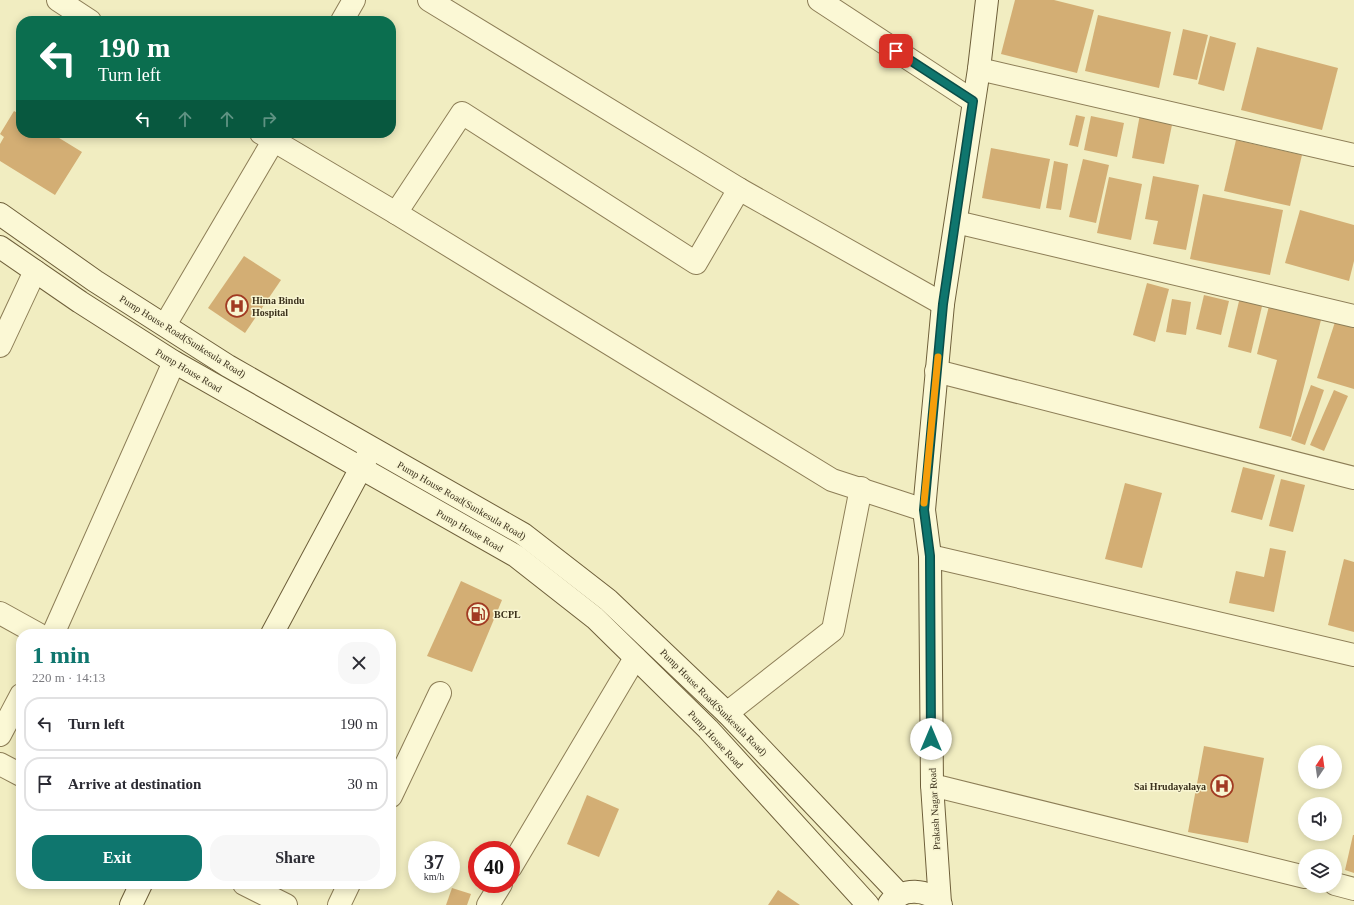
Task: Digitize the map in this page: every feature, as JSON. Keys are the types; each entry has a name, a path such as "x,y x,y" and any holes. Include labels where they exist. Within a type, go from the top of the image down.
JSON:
{"street":[{"path":"58,0 82,16"},
{"path":"345,16 354,0"},
{"path":"429,0 740,189 943,304"},
{"path":"819,0 973,101"},
{"name":"Prakash Nagar Road","path":"941,904 932,785 930,556 924,510 943,304 979,69 987,0"},
{"path":"979,69 1354,155"},
{"path":"396,213 462,113 696,263 740,189"},
{"path":"55,629 174,362 165,326 270,138"},
{"path":"274,138 832,480 861,488 924,510"},
{"name":"Pump House Road(Sunkesula Road)","path":"0,214 94,280 228,366 523,534 608,600 727,713 894,900"},
{"path":"956,222 1354,316"},
{"name":"Pump House Road","path":"0,247 80,302 174,362 516,556 595,618 708,729 868,905"},
{"path":"0,346 35,271"},
{"path":"936,371 1354,478"},
{"path":"275,629 372,448"},
{"path":"727,713 833,630 861,488"},
{"path":"930,556 1354,655"},
{"path":"0,613 29,629"},
{"path":"520,851 635,658"},
{"path":"396,785 440,693"},
{"path":"0,735 16,705"},
{"path":"0,764 16,772"},
{"path":"932,785 1298,875"},
{"path":"1342,886 1354,889"},
{"path":"131,905 139,889"},
{"path":"254,889 286,905"},
{"path":"339,905 347,889"},
{"path":"894,900 911,892 921,892 932,896 941,904"},
{"path":"488,905 495,893"}],"building":[{"path":"1015,0 1054,0 1094,10 1077,73 1001,54"},
{"path":"1098,15 1171,32 1159,88 1085,71"},
{"path":"1183,29 1208,35 1197,80 1173,75"},
{"path":"1210,36 1236,43 1224,91 1198,84"},
{"path":"1257,47 1338,68 1322,130 1241,110"},
{"path":"14,111 16,112 16,138 59,138 82,152 55,195 0,161 0,144 4,137 0,134"},
{"path":"1140,114 1173,120 1164,164 1132,158"},
{"path":"1076,115 1085,117 1078,147 1069,145"},
{"path":"1091,116 1124,123 1117,157 1084,150"},
{"path":"1236,140 1302,155 1290,206 1224,191"},
{"path":"991,148 1050,159 1040,209 982,198"},
{"path":"1083,159 1109,165 1096,223 1069,217"},
{"path":"1054,161 1068,164 1061,210 1046,208"},
{"path":"1153,176 1199,185 1186,250 1153,244 1158,221 1145,219"},
{"path":"1109,177 1142,184 1131,240 1097,233"},
{"path":"1203,194 1283,210 1270,275 1190,259"},
{"path":"1300,210 1354,225 1354,261 1349,281 1285,263"},
{"path":"244,256 281,280 245,333 208,308"},
{"path":"1147,283 1169,289 1155,342 1133,335"},
{"path":"1204,295 1229,301 1221,335 1196,329"},
{"path":"1240,297 1263,302 1251,353 1228,347"},
{"path":"1172,299 1191,302 1186,335 1166,332"},
{"path":"1269,306 1321,320 1291,437 1259,428 1277,360 1257,354"},
{"path":"1335,322 1354,328 1354,389 1317,378"},
{"path":"1311,385 1324,390 1305,445 1291,440"},
{"path":"1334,390 1348,396 1324,451 1310,445"},
{"path":"1243,467 1275,475 1262,520 1231,512"},
{"path":"1281,479 1305,485 1293,532 1269,526"},
{"path":"1125,483 1162,493 1142,568 1105,559"},
{"path":"1270,548 1286,551 1274,612 1229,603 1236,571 1264,577"},
{"path":"1344,559 1354,562 1354,632 1328,625"},
{"path":"461,581 502,600 472,672 427,656"},
{"path":"1204,746 1264,758 1248,843 1188,832"},
{"path":"587,795 619,809 599,857 567,844"},
{"path":"1354,835 1354,873 1345,870"},
{"path":"778,890 800,905 768,905"},
{"path":"460,891 471,894 467,905 446,905 450,893 460,893"}],"slow traffic":[{"path":"924,503 938,357"}],"place":[{"name":"Hima Bindu Hospital","path":"237,306"},
{"name":"BCPL","path":"478,614"},
{"name":"Sai Hrudayalaya","path":"1222,786"}],"route":[{"path":"896,51 973,101 943,304 924,510 930,556 931,739"}]}
